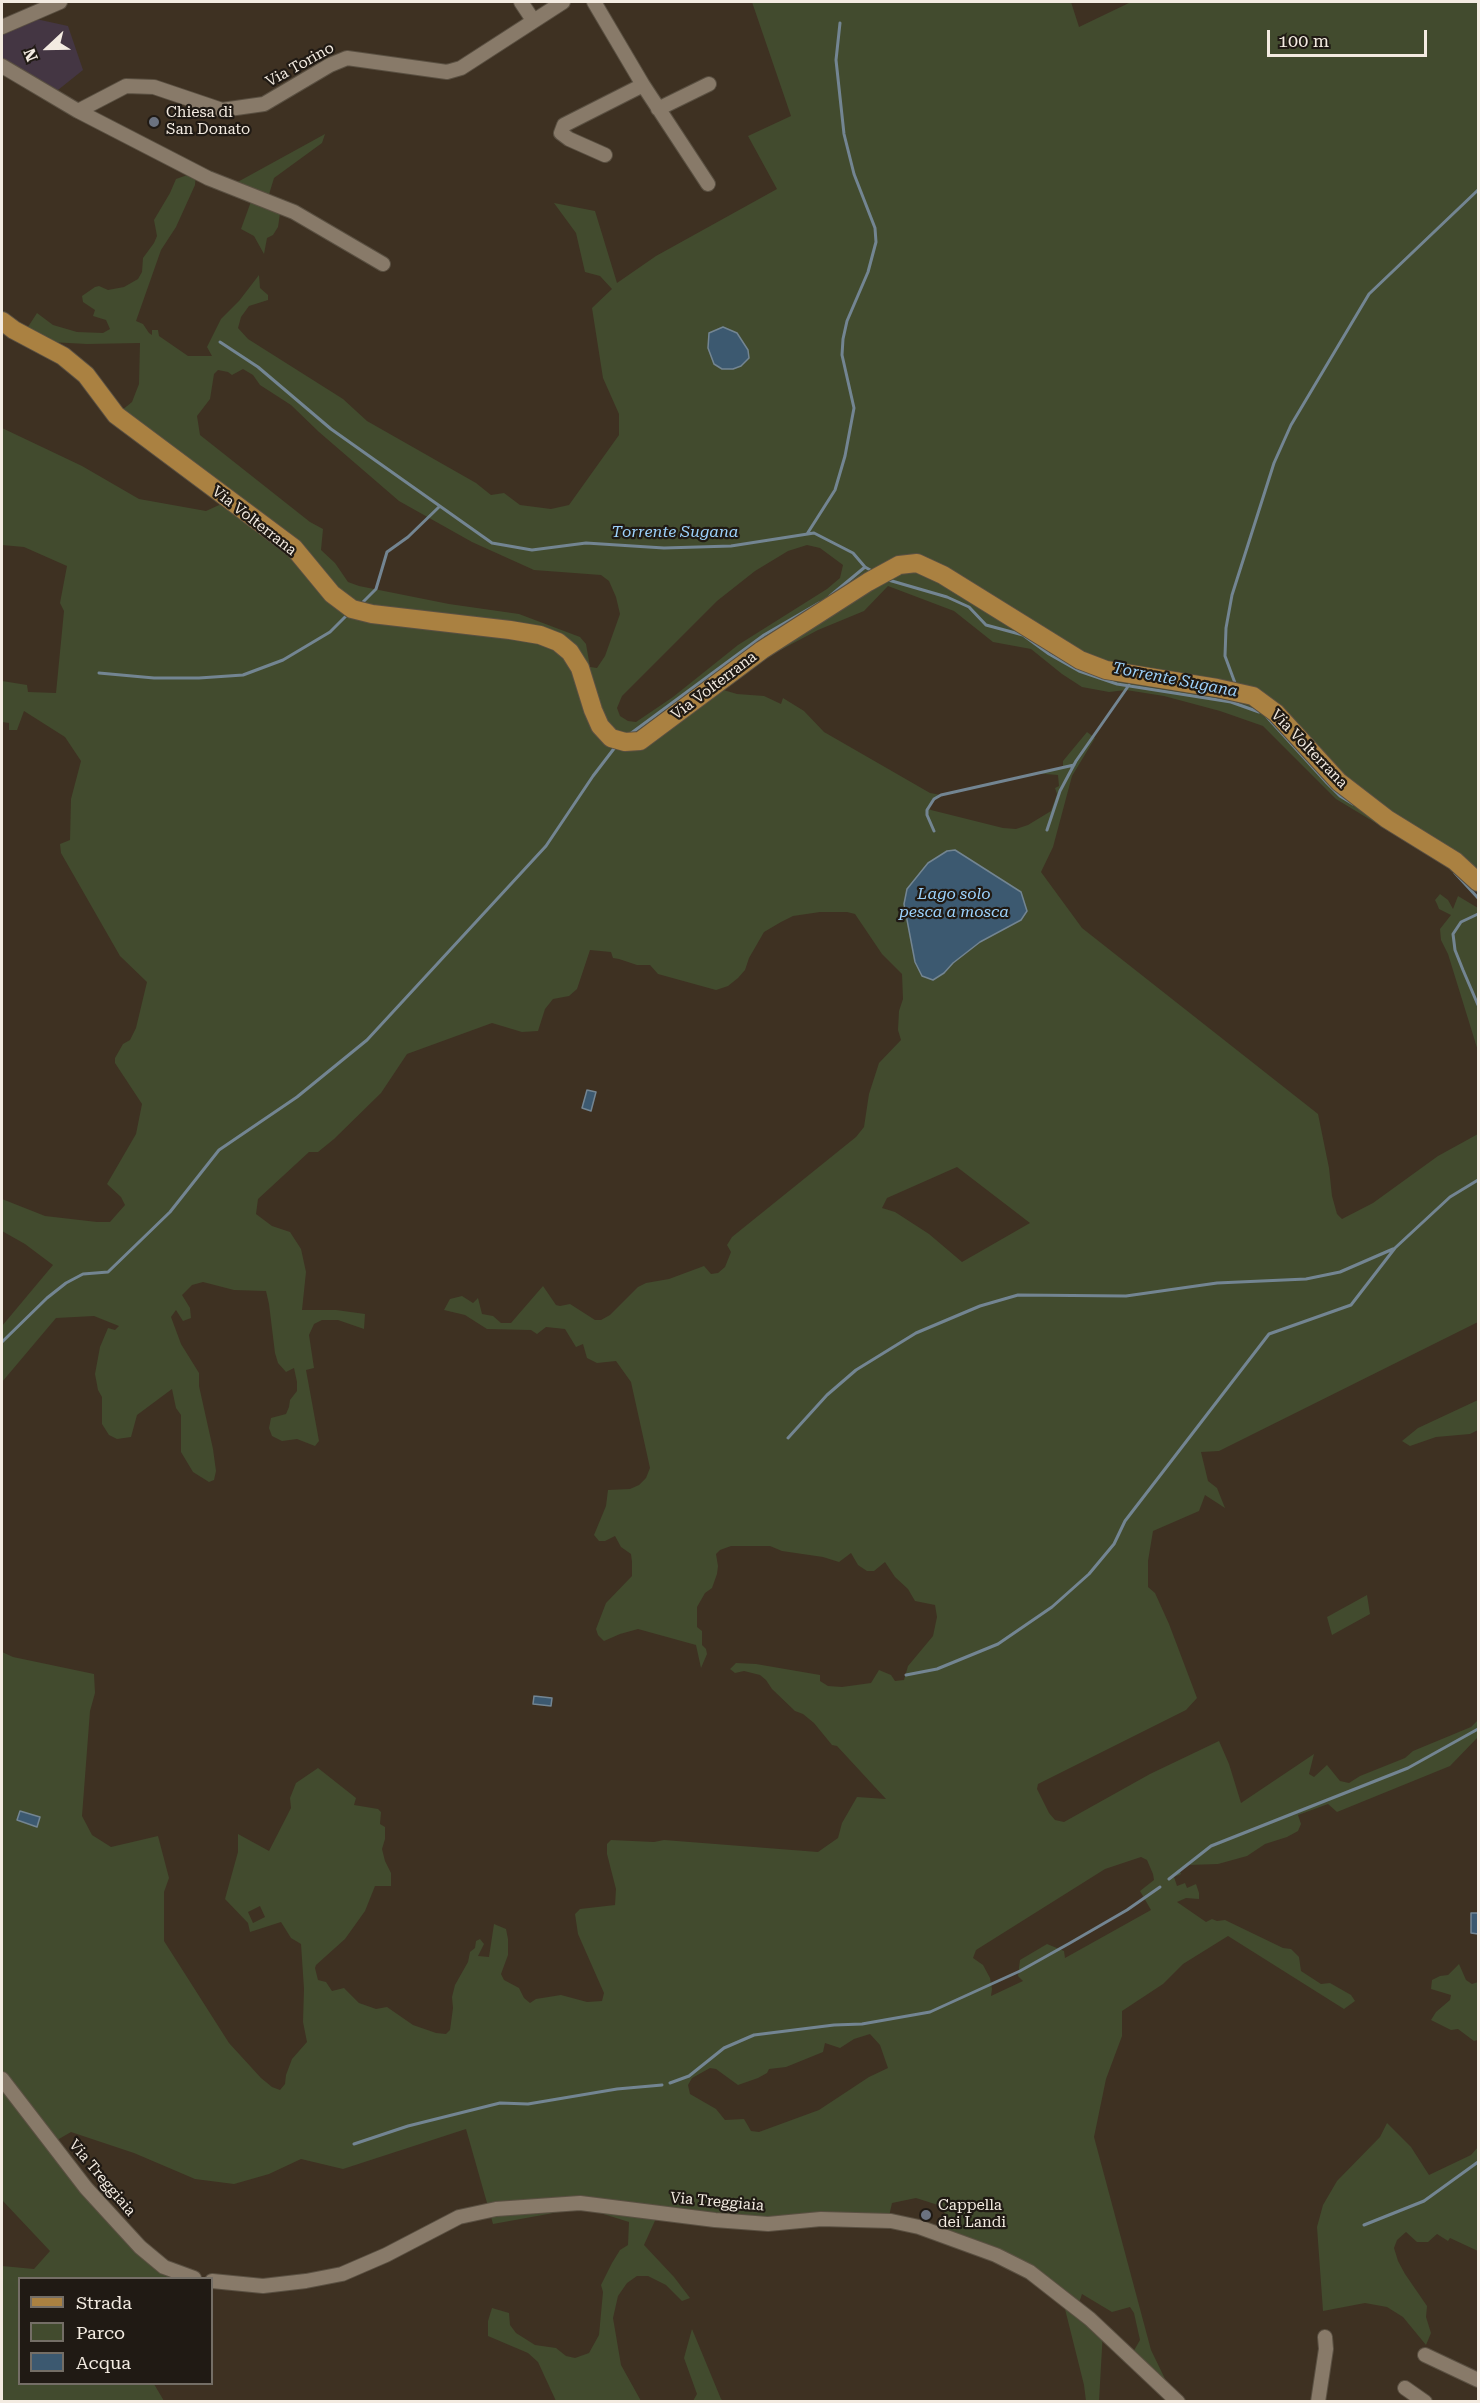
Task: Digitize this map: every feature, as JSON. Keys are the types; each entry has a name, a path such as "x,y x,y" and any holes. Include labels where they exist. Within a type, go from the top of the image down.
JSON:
{"main road":[{"name":"Via Volterrana","path":"2,321 14,330 63,356 86,375 116,415 294,548 332,594 352,609 372,614 510,630 540,635 558,642 570,652 580,668 600,726 611,738 621,741 640,741 762,650 868,582 884,572 908,564 917,564 943,575 1080,660 1106,670 1253,696 1276,713 1339,782 1387,819 1455,861 1479,882"}],"street":[{"path":"2,27 60,2"},
{"path":"521,2 533,20"},
{"name":"Via Torino","path":"78,111 126,86 154,87 222,110 264,104 330,65 347,58 447,72 461,68 564,2"},
{"path":"594,2 658,109 708,184"},
{"path":"2,66 78,111 208,178 294,212 383,264"},
{"path":"658,109 709,84"},
{"path":"605,155 569,139 561,133 564,125 643,85"},
{"name":"Via Treggiaia","path":"2,2079 86,2188 140,2247 164,2267 191,2277"},
{"name":"Via Treggiaia","path":"213,2281 263,2286 342,2274 386,2255 459,2217 496,2210 580,2203 715,2220 768,2224 821,2219 891,2221 919,2227 996,2255 1030,2272 1090,2319 1178,2402"},
{"path":"1318,2402 1325,2359 1325,2337"},
{"path":"1425,2355 1479,2380"},
{"path":"1405,2388 1425,2402"}],"shaded area":[{"path":"36,19 68,26 83,70 58,90 2,59 2,32"}],"green space":[{"path":"752,2 1071,2 1079,27 1131,2 1478,2 1478,882 1452,869 1336,799 1263,726 1220,711 1164,696 1126,690 1109,692 1082,687 1031,649 993,642 954,611 888,586 864,611 818,630 741,671 720,689 737,694 764,696 781,704 783,698 804,711 824,732 930,793 941,795 930,804 928,808 931,810 1003,828 1016,829 1028,825 1051,811 1057,794 1055,788 1059,786 1058,775 1033,773 1063,767 1063,761 1087,732 1095,738 1072,776 1053,847 1041,872 1082,928 1318,1114 1337,1214 1342,1219 1373,1203 1438,1156 1478,1134 1478,1322 1219,1451 1201,1452 1208,1481 1217,1488 1225,1508 1205,1495 1199,1511 1153,1531 1148,1561 1148,1587 1155,1593 1169,1624 1197,1698 1186,1710 1038,1784 1037,1789 1049,1813 1055,1820 1064,1822 1150,1774 1219,1741 1241,1803 1314,1754 1309,1774 1314,1777 1327,1765 1340,1781 1349,1783 1360,1776 1405,1758 1413,1751 1471,1727 1478,1720 1478,1737 1450,1766 1337,1812 1328,1804 1298,1815 1301,1824 1298,1831 1287,1837 1265,1844 1247,1856 1218,1864 1188,1865 1179,1869 1181,1874 1174,1877 1177,1886 1185,1883 1187,1888 1196,1884 1199,1899 1186,1898 1177,1902 1206,1922 1212,1919 1225,1920 1283,1948 1291,1949 1299,1957 1301,1971 1321,1984 1330,1983 1351,1995 1355,2001 1344,2009 1228,1936 1183,1964 1163,1984 1122,2011 1122,2036 1106,2079 1094,2137 1151,2350 1167,2383 1132,2354 1140,2340 1134,2313 1130,2307 1112,2312 1082,2294 1077,2309 1103,2331 1099,2401 1086,2401 1062,2297 1030,2272 950,2238 946,2215 938,2205 916,2198 892,2203 888,2221 658,2214 644,2245 690,2298 682,2301 666,2285 648,2276 637,2276 627,2283 618,2296 613,2318 621,2365 641,2401 556,2401 538,2362 528,2353 488,2336 488,2321 492,2308 509,2313 510,2325 516,2333 535,2345 556,2348 566,2356 575,2358 589,2353 599,2335 603,2292 601,2285 620,2250 628,2245 629,2222 594,2211 570,2210 493,2224 466,2129 343,2169 301,2159 269,2174 234,2184 195,2179 134,2153 71,2132 52,2143 175,2277 18,2277 18,2385 155,2385 164,2401 2,2401 2,2266 34,2269 50,2251 2,2200 2,1652 13,1657 94,1674 95,1693 90,1711 82,1816 92,1835 111,1847 158,1836 169,1878 164,1892 164,1941 229,2043 261,2078 280,2090 285,2084 292,2059 307,2042 303,2022 304,1989 301,1944 291,1938 281,1922 250,1932 248,1923 225,1899 238,1852 238,1834 269,1851 291,1808 290,1798 296,1783 318,1768 356,1798 354,1805 378,1809 381,1812 380,1824 385,1827 382,1849 391,1873 391,1886 375,1886 365,1911 345,1939 316,1965 318,1980 326,1982 332,1991 344,1988 359,2003 376,2009 387,2007 413,2025 446,2034 450,2030 455,1985 468,1962 470,1952 475,1948 476,1941 480,1939 484,1944 478,1956 489,1957 494,1924 506,1929 508,1939 508,1955 501,1974 504,1980 519,1988 524,1998 530,2003 536,1999 561,1995 587,2002 602,2001 604,1993 578,1934 575,1914 580,1909 615,1905 616,1889 607,1854 607,1844 611,1840 654,1842 664,1840 818,1852 838,1838 842,1823 857,1797 886,1799 837,1746 832,1745 814,1723 795,1711 760,1675 744,1671 735,1673 730,1669 736,1663 756,1664 820,1675 820,1681 828,1686 842,1687 871,1683 879,1670 891,1675 895,1681 904,1680 908,1666 933,1636 937,1617 935,1605 915,1601 885,1562 874,1571 867,1571 858,1565 851,1553 839,1562 823,1557 782,1551 770,1546 731,1546 716,1554 718,1566 712,1588 705,1593 697,1607 697,1627 702,1631 702,1645 707,1654 701,1668 696,1645 638,1629 604,1641 596,1629 606,1603 632,1576 632,1562 631,1554 621,1547 615,1536 599,1541 594,1535 606,1506 608,1490 630,1489 639,1485 646,1478 650,1468 631,1382 616,1361 597,1363 587,1358 583,1344 576,1347 565,1329 546,1327 537,1334 531,1330 487,1329 465,1315 444,1310 450,1299 462,1296 473,1303 478,1298 482,1314 493,1316 501,1323 511,1323 543,1286 556,1305 570,1304 595,1320 601,1320 610,1315 638,1287 646,1283 669,1279 704,1266 711,1274 718,1273 725,1267 731,1252 727,1245 732,1237 856,1137 864,1127 869,1094 879,1063 901,1040 898,1030 899,1011 903,999 902,974 882,954 855,914 820,912 793,916 781,922 764,932 745,970 738,978 728,986 716,990 658,974 650,965 637,965 613,958 611,952 590,950 577,989 569,996 553,999 545,1009 538,1031 522,1032 492,1023 407,1054 381,1093 334,1139 318,1152 309,1152 258,1199 256,1214 272,1226 290,1232 301,1249 306,1272 302,1310 336,1310 365,1314 364,1329 338,1320 322,1320 314,1324 309,1335 314,1368 306,1370 319,1441 315,1446 297,1439 282,1441 272,1436 269,1428 271,1418 286,1414 290,1400 297,1391 297,1382 294,1368 286,1372 278,1363 266,1291 234,1290 203,1282 192,1285 182,1295 190,1308 191,1318 183,1321 176,1310 171,1317 181,1344 199,1373 199,1386 216,1471 214,1480 209,1482 193,1472 181,1452 181,1415 176,1408 172,1389 137,1415 131,1437 117,1439 109,1435 102,1424 102,1397 95,1374 100,1347 108,1328 115,1330 119,1326 94,1316 56,1318 2,1382 2,1326 53,1265 25,1244 2,1231 2,1199 45,1216 97,1222 110,1222 125,1205 121,1197 107,1184 136,1134 142,1104 115,1063 115,1058 123,1044 130,1040 136,1028 147,982 120,956 61,853 60,844 70,840 71,799 81,761 65,737 24,711 17,730 9,730 9,723 2,722 2,681 27,685 28,692 56,693 64,611 60,603 67,566 24,547 2,545 2,428 82,466 139,499 206,511 228,501 116,415 132,402 139,384 140,343 50,342 26,330 37,313 53,325 77,332 103,333 110,329 106,320 93,316 95,310 83,302 82,296 95,287 99,286 108,290 124,287 138,279 142,272 143,258 157,236 154,220 176,179 196,172 195,185 176,227 161,250 136,321 143,324 149,333 152,335 152,330 158,330 159,336 188,356 212,356 207,347 221,319 239,301 259,275 260,288 268,295 268,300 249,306 241,317 238,328 248,339 343,399 367,421 476,483 491,495 504,493 520,505 551,509 569,505 619,435 619,414 603,378 592,308 612,289 600,276 585,272 576,233 554,203 595,211 617,283 656,256 777,189 748,136 791,116","holes":["243,369 253,375 260,385 291,405 399,501 472,542 534,570 601,575 609,581 620,614 605,656 597,668 590,667 586,644 580,637 519,614 449,604 348,582 335,563 321,550 323,529 310,522 200,435 197,416 210,399 214,374 218,370 232,375","807,545 820,548 843,565 840,578 827,589 738,645 673,697 636,722 628,721 620,716 617,708 622,696 717,601 755,571 788,551","955,850 1021,892 1021,920 980,942 944,973 915,962 904,904","957,1167 1030,1223 962,1262 929,1234 895,1212 882,1208 887,1198","1141,1857 1147,1860 1154,1880 1140,1891 1151,1910 1065,1958 1064,1951 1047,1944 1020,1960 1018,1976 1023,1981 991,1996 990,1978 983,1965 973,1958 976,1950 1105,1869","260,1906 265,1917 253,1923 248,1912","870,2034 880,2045 888,2068 869,2077 819,2110 759,2132 751,2131 744,2119 725,2120 716,2109 690,2094 688,2085 692,2078 710,2068 716,2069 738,2085 758,2078 767,2073 769,2069 786,2067 823,2052 825,2043 840,2048 854,2039"]},
{"path":"325,134 322,143 274,178 267,201 281,207 278,227 273,235 267,238 264,254 254,236 241,229 253,196 234,184"},
{"path":"1440,894 1448,900 1453,909 1458,896 1478,908 1478,1051 1448,954 1441,940 1440,929 1451,915 1439,909 1435,900"},
{"path":"1478,1400 1478,1430 1470,1434 1436,1437 1410,1446 1402,1441 1418,1428"},
{"path":"1367,1595 1370,1614 1332,1635 1327,1617"},
{"path":"1459,1964 1466,1980 1472,1984 1478,1982 1478,2040 1474,2041 1458,2029 1451,2030 1431,2020 1436,2012 1450,2000 1451,1995 1431,1989 1432,1980 1448,1975"},
{"path":"1387,2123 1411,2147 1429,2175 1471,2155 1478,2147 1478,2251 1450,2238 1448,2241 1437,2234 1428,2242 1417,2242 1406,2232 1397,2240 1394,2248 1405,2274 1427,2306 1426,2317 1431,2333 1426,2345 1403,2317 1387,2307 1365,2303 1323,2311 1317,2227 1323,2205 1337,2181 1380,2137"},
{"path":"692,2329 723,2401 693,2401 697,2394 684,2358"}],"water":[{"path":"723,327 737,333 748,350 749,358 741,366 733,369 722,369 714,364 708,348 709,333"},
{"name":"Lago solo pesca a mosca","path":"955,850 1021,892 1027,911 1021,920 980,942 933,980 922,976 915,962 904,904 907,889 928,863 947,851"},
{"path":"587,1090 596,1092 591,1111 582,1108"},
{"path":"534,1696 552,1698 551,1706 533,1704"},
{"path":"20,1811 40,1817 37,1827 17,1820"},
{"path":"1471,1913 1478,1913 1478,1934 1471,1933"}],"waterway":[{"path":"807,534 835,490 845,456 854,408 842,355 843,339 847,321 868,272 876,242 875,228 854,174 844,134 836,60 840,23"},
{"path":"1235,683 1225,656 1226,628 1232,595 1274,463 1291,425 1369,294 1478,190"},
{"name":"Torrente Sugana","path":"220,342 258,367 331,429 492,543 532,550 586,543 664,548 731,546 814,533 853,553 865,567 872,571"},
{"path":"362,603 376,589 387,552 408,537 440,506"},
{"path":"830,596 865,567"},
{"name":"Torrente Sugana","path":"885,579 947,597 969,607 986,625 1023,635 1049,654 1079,671 1117,684 1231,702 1259,712"},
{"path":"630,734 764,635 819,603"},
{"path":"99,673 154,678 243,675 283,660 330,632 348,614"},
{"path":"1047,830 1060,791 1076,761 1129,685"},
{"name":"Torrente Sugana","path":"1267,717 1327,783 1340,796 1353,804"},
{"path":"2,1342 47,1298 66,1283 83,1274 108,1272 170,1212 219,1150 297,1097 367,1040 546,846 616,746"},
{"path":"934,831 927,810 934,799 941,795 1074,765"},
{"name":"Torrente Sugana","path":"1455,873 1478,898"},
{"path":"1478,914 1461,922 1453,934 1455,950 1478,1005"},
{"path":"906,1675 937,1669 998,1644 1052,1607 1089,1574 1114,1544 1125,1521 1269,1334 1351,1305 1395,1248 1450,1197 1478,1180"},
{"path":"788,1438 827,1395 856,1370 916,1333 980,1306 1018,1295 1126,1296 1217,1283 1306,1279 1340,1272 1393,1249"},
{"path":"1169,1879 1211,1846 1408,1768 1478,1729"},
{"path":"670,2083 689,2076 724,2048 754,2035 834,2025 862,2024 930,2012 1020,1971 1127,1910 1160,1887"},
{"path":"354,2144 408,2126 500,2103 528,2104 617,2089 662,2085"},
{"path":"1364,2225 1424,2201 1478,2162"}],"place":[{"name":"Chiesa di San Donato","path":"154,122"},
{"name":"Cappella dei Landi","path":"926,2215"}]}
